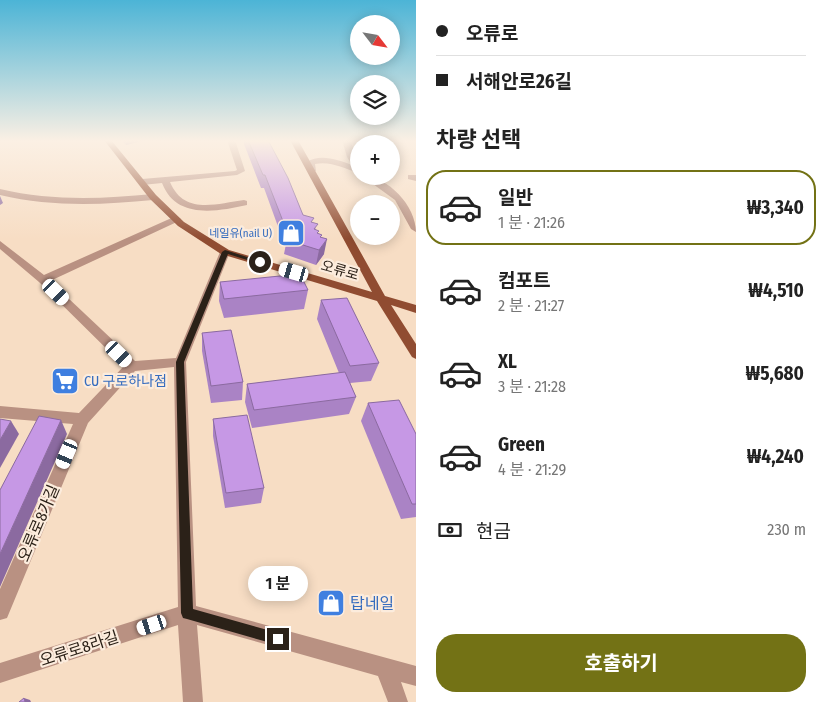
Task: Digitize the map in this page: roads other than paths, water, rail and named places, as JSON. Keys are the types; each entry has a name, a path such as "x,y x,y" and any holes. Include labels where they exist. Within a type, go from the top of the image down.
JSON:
{"main road":[{"name":"오류로","path":"134,173 153,197 176,220 225,252 416,309"},
{"path":"313,173 380,297 416,354"}],"street":[{"path":"142,182 226,173"},
{"path":"165,180 172,197 187,207 244,203"},
{"path":"380,185 399,198 416,229"},
{"path":"0,192 21,198 103,202 153,197"},
{"path":"43,280 176,220"},
{"path":"0,244 43,280 132,366 180,362"},
{"path":"193,702 187,613 180,362 225,252"},
{"name":"오류로8가길","path":"0,611 82,419 132,366"},
{"path":"0,412 82,419"},
{"path":"187,613 386,670 416,676"},
{"name":"오류로8라길","path":"0,673 187,613"},
{"path":"386,670 398,702"}],"place":[{"name":"네일유(nail U)","path":"291,233"},
{"name":"CU 구로하나점","path":"65,381"},
{"name":"탑네일","path":"331,603"}]}
